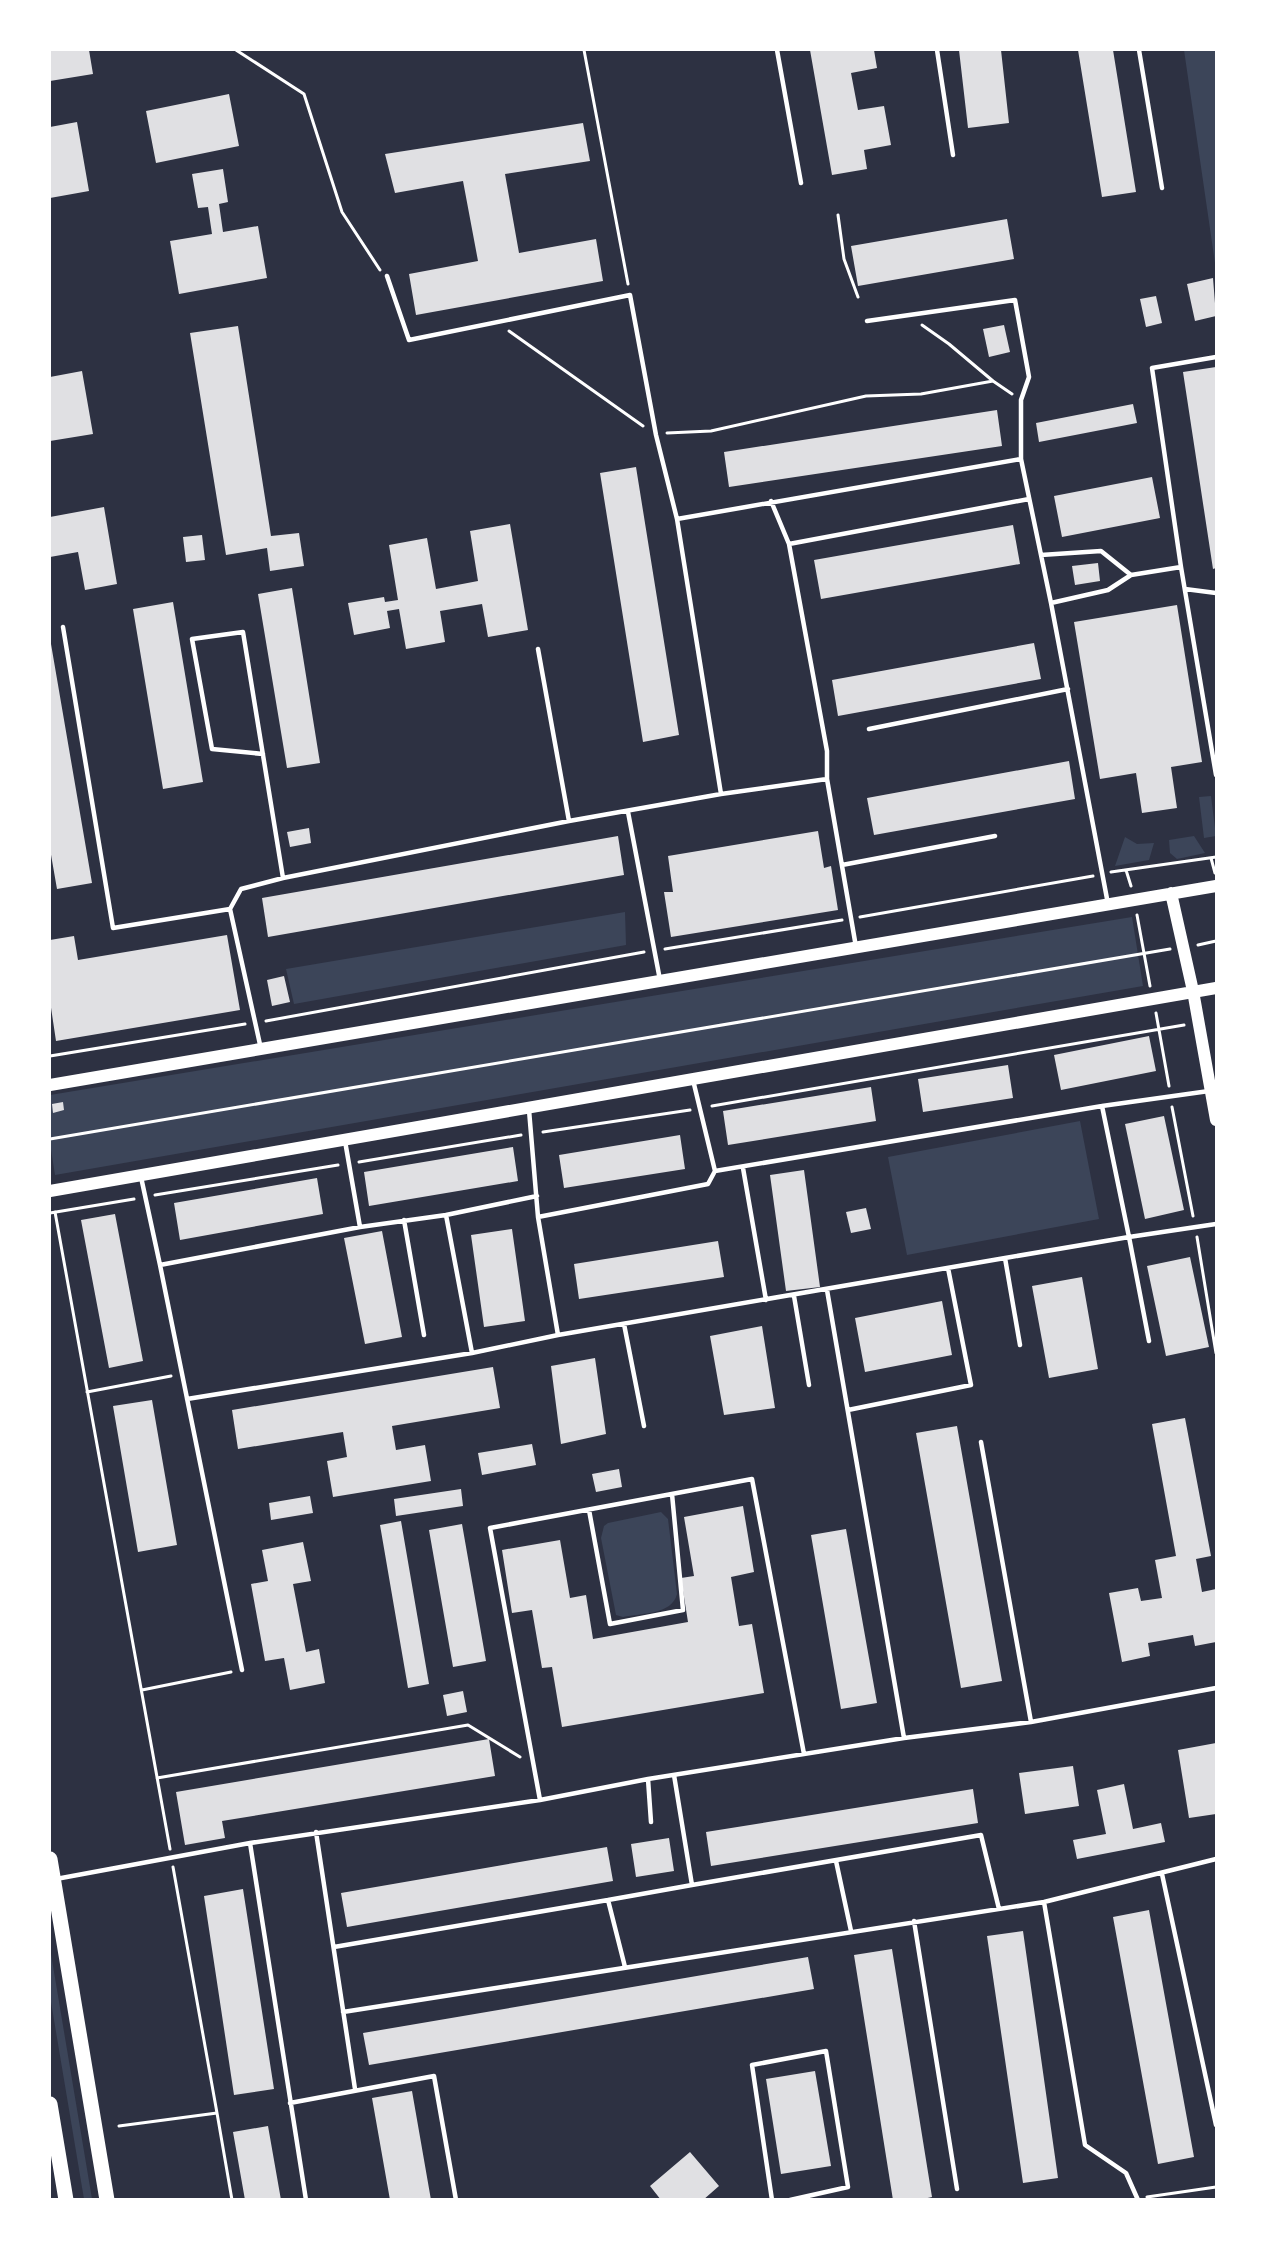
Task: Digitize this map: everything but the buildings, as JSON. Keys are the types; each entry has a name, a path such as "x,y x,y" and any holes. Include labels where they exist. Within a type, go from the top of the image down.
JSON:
{"main road":[{"path":"50,1085 1216,886"},
{"path":"1171,893 1193,991 1216,1120"},
{"path":"50,1191 1216,988"},
{"path":"50,1859 107,2199"},
{"path":"50,2104 66,2199"}],"lane":[{"path":"777,50 801,183"},
{"path":"938,50 953,155"},
{"path":"1139,50 1162,188"},
{"path":"387,276 409,340 630,295 656,435 676,519 721,794"},
{"path":"867,321 1015,300 1029,377 1020,400 1021,459 1068,689 1108,904"},
{"path":"1216,357 1152,368 1181,567 1216,775"},
{"path":"676,519 1021,459"},
{"path":"789,544 1029,499"},
{"path":"771,501 789,544 827,751 827,779 856,947"},
{"path":"1041,555 1101,551 1131,575"},
{"path":"1051,603 1108,590 1131,575 1181,567"},
{"path":"1185,589 1216,593"},
{"path":"63,627 113,928 230,909"},
{"path":"263,754 212,749 192,639 243,632 263,754 283,878"},
{"path":"538,650 569,821"},
{"path":"869,729 1068,689"},
{"path":"261,1049 230,909 242,889 283,878 569,821 721,794 827,779"},
{"path":"628,812 660,981"},
{"path":"842,866 995,836"},
{"path":"538,1217 708,1184 715,1171 693,1079"},
{"path":"715,1171 1102,1106 1212,1090"},
{"path":"1102,1106 1149,1341"},
{"path":"529,1107 529,1134 538,1217 558,1335"},
{"path":"345,1139 360,1227"},
{"path":"743,1167 766,1300"},
{"path":"141,1175 242,1670"},
{"path":"160,1265 360,1227 446,1215 537,1196"},
{"path":"446,1215 472,1353"},
{"path":"404,1220 424,1335"},
{"path":"187,1399 472,1353 558,1335 1216,1224"},
{"path":"1005,1258 1020,1345"},
{"path":"848,1410 971,1385 948,1268"},
{"path":"827,1290 904,1738"},
{"path":"795,1296 809,1385"},
{"path":"624,1324 644,1426"},
{"path":"981,1442 1031,1722"},
{"path":"540,1800 490,1528 752,1479 804,1754"},
{"path":"589,1510 610,1624 683,1610 672,1494"},
{"path":"53,1880 316,1832 540,1800 648,1779 904,1738 1031,1722 1216,1688"},
{"path":"674,1775 692,1885"},
{"path":"648,1779 651,1822"},
{"path":"316,1832 355,2089"},
{"path":"334,1947 981,1836 999,1909"},
{"path":"250,1843 306,2199"},
{"path":"343,2012 1044,1902 1216,1859 1216,1866"},
{"path":"836,1861 851,1931"},
{"path":"1162,1874 1216,2125"},
{"path":"608,1900 625,1967"},
{"path":"1044,1902 1085,2145 1126,2173 1138,2199"},
{"path":"914,1921 957,2189"},
{"path":"772,2199 752,2065 826,2051 848,2187 805,2199 790,2199"},
{"path":"290,2103 434,2076 456,2199"}],"path":[{"path":"236,50 304,94 342,212 377,266 387,276"},
{"path":"584,50 630,295"},
{"path":"838,215 844,259 858,297"},
{"path":"909,315 1020,400"},
{"path":"497,322 656,435 711,430 866,396 921,394 993,381"},
{"path":"50,1056 256,1023 655,950 851,919 1126,870 1216,857"},
{"path":"1211,858 1216,877"},
{"path":"1126,870 1160,1030 1170,1096 1196,1227 1216,1353"},
{"path":"50,1139 1216,941"},
{"path":"50,1212 700,1108 1199,1023"},
{"path":"55,1212 232,2199"},
{"path":"87,1392 182,1374"},
{"path":"142,1690 242,1670"},
{"path":"157,1778 468,1725 534,1766"},
{"path":"119,2126 217,2113"},
{"path":"1138,2199 1216,2187"}],"shaded area":[{"path":"1184,50 1216,50 1216,270"},
{"path":"1211,796 1216,836 1204,838 1199,797"},
{"path":"1194,836 1205,853 1177,859 1170,853 1169,840"},
{"path":"1125,837 1137,844 1154,843 1149,860 1115,866"},
{"path":"625,912 626,945 294,1004 286,969"},
{"path":"1132,917 1143,986 55,1175 50,1143 50,1095"},
{"path":"1080,1121 1099,1219 907,1255 888,1157"},
{"path":"661,1512 668,1519 677,1594 674,1601 669,1606 647,1614 623,1617 616,1615 601,1538 604,1526 608,1523"},
{"path":"50,1948 92,2199 84,2199 50,1996"}]}
